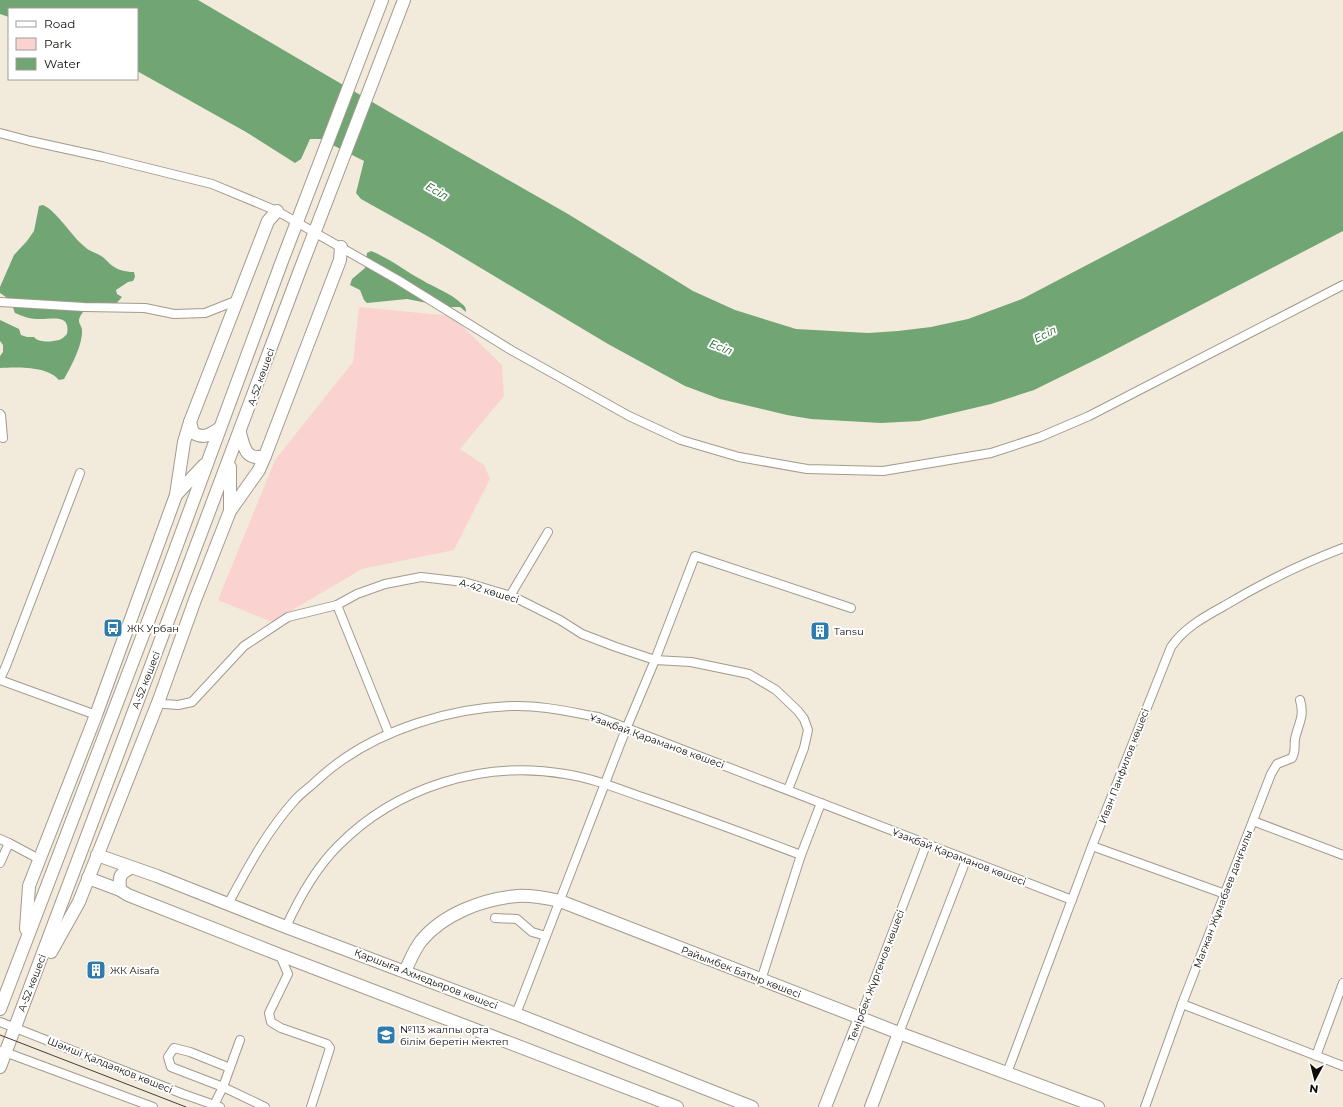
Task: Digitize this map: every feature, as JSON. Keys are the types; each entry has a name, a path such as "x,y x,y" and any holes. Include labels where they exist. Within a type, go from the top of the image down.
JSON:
{"street":[{"name":"А-52 көшесі","path":"0,1067 3,1052 15,1029 300,270 404,0"},
{"name":"А-52 көшесі","path":"0,1009 167,572 282,261 381,2"},
{"path":"0,133 212,184 277,211 341,247 511,350 629,416 681,440 739,457 807,470 883,471 991,453 1040,437 1089,416 1343,285"},
{"path":"26,941 28,886 96,715 176,495 184,442 190,422 268,220 277,211"},
{"path":"26,1000 79,902 159,700 230,512 259,470 265,456 340,260 341,247"},
{"path":"0,302 84,307 145,308 174,314 205,313 238,300"},
{"path":"0,414 3,425 3,438"},
{"path":"190,422 193,433 201,437 209,435 220,428"},
{"path":"240,432 245,450 250,456 265,456"},
{"path":"230,459 230,512"},
{"path":"176,495 209,460"},
{"path":"80,473 0,680 96,715"},
{"path":"510,596 548,532"},
{"path":"159,540 167,572"},
{"name":"Иван Панфилов көшесі","path":"1007,1074 1092,846 1171,647 1178,637 1188,628 1255,587 1287,571 1343,548"},
{"path":"516,1014 626,728 655,660 695,556 851,608"},
{"path":"185,577 210,563"},
{"name":"А-42 көшесі","path":"159,700 164,704 178,705 192,702 244,646 288,617 337,605 357,594 385,584 421,577 464,582 510,596 560,620 582,634 616,647 655,660 692,662 748,674 776,690 798,711 808,730 804,748 788,790"},
{"path":"337,605 389,734"},
{"name":"Мағжан Жұмабаев даңғылы","path":"1145,1107 1182,1004 1271,774 1277,764 1292,758 1295,752 1295,738 1303,709 1300,700"},
{"name":"Ұзақбай Қараманов көшесі","path":"228,904 253,857 272,829 296,799 334,766 389,734 413,725 464,711 512,706 559,710 598,717 926,845 1072,900"},
{"path":"286,927 298,900 319,868 338,846 362,825 390,806 416,792 447,781 485,772 520,769 565,774 605,784 699,816 801,855"},
{"path":"760,980 801,855 821,803"},
{"path":"1253,821 1343,855"},
{"path":"0,839 38,859"},
{"path":"0,864 3,850 9,843"},
{"name":"Темірбек Жүргенов көшесі","path":"825,1107 926,845"},
{"path":"1092,846 1225,894"},
{"path":"3,850 21,850"},
{"name":"Қаршыға Ахмедьяров көшесі","path":"98,856 158,876 752,1107"},
{"path":"870,1107 966,860"},
{"path":"120,890 119,879 122,873 131,868"},
{"path":"88,878 280,955 677,1107"},
{"name":"Райымбек Батыр көшесі","path":"405,971 421,941 435,927 455,914 500,898 536,896 560,901 760,980 1098,1107"},
{"path":"495,918 517,919 532,932 546,936"},
{"path":"280,955 288,974 270,1013 271,1022 281,1028 327,1044 330,1048 311,1107"},
{"path":"1316,1056 1343,983"},
{"path":"1182,1004 1343,1066"},
{"name":"Шәмші Қалдаяқов көшесі","path":"0,1022 217,1106"},
{"path":"217,1106 240,1040"},
{"path":"230,1068 190,1052 174,1048 168,1057 171,1067 223,1087 265,1107"},
{"path":"3,1052 153,1107"}],"green space":[{"path":"359,307 452,316 502,365 504,396 460,449 484,465 490,479 454,550 362,569 272,622 218,600 275,460 353,362"}],"water":[{"name":"Есіл","path":"0,0 198,0 568,214 693,291 735,310 796,329 868,333 931,327 968,319 1022,299 1343,131 1343,231 1101,357 1034,390 991,404 919,421 881,423 811,419 787,415 720,399 685,386 608,344 429,237 361,199 356,193 364,161 321,139 310,139 301,159 295,163 246,132 138,72 138,8 8,8 8,17 0,14"},
{"path":"43,205 49,208 59,218 87,249 102,256 115,268 134,272 135,277 133,281 128,282 116,290 117,294 122,297 114,306 83,312 80,316 79,321 82,329 82,338 73,363 64,379 59,380 54,375 47,372 31,368 0,368 0,356 3,352 3,345 0,341 0,320 19,329 21,335 34,337 42,341 49,342 59,340 67,334 66,323 63,320 53,318 32,318 15,313 10,302 0,293 0,287 14,255 34,231 39,206"},
{"path":"371,251 458,300 466,308 466,312 460,307 448,307 407,299 367,303 364,300 360,290 350,285 352,279 365,268 367,253"}],"tram line":[{"path":"0,1035 186,1107"}],"place":[{"name":"ЖК Урбан","path":"113,628"},
{"name":"Tansu","path":"820,631"},
{"name":"ЖК Aisafa","path":"96,970"},
{"name":"№113 жалпы орта білім беретін мектеп","path":"386,1035"}]}
